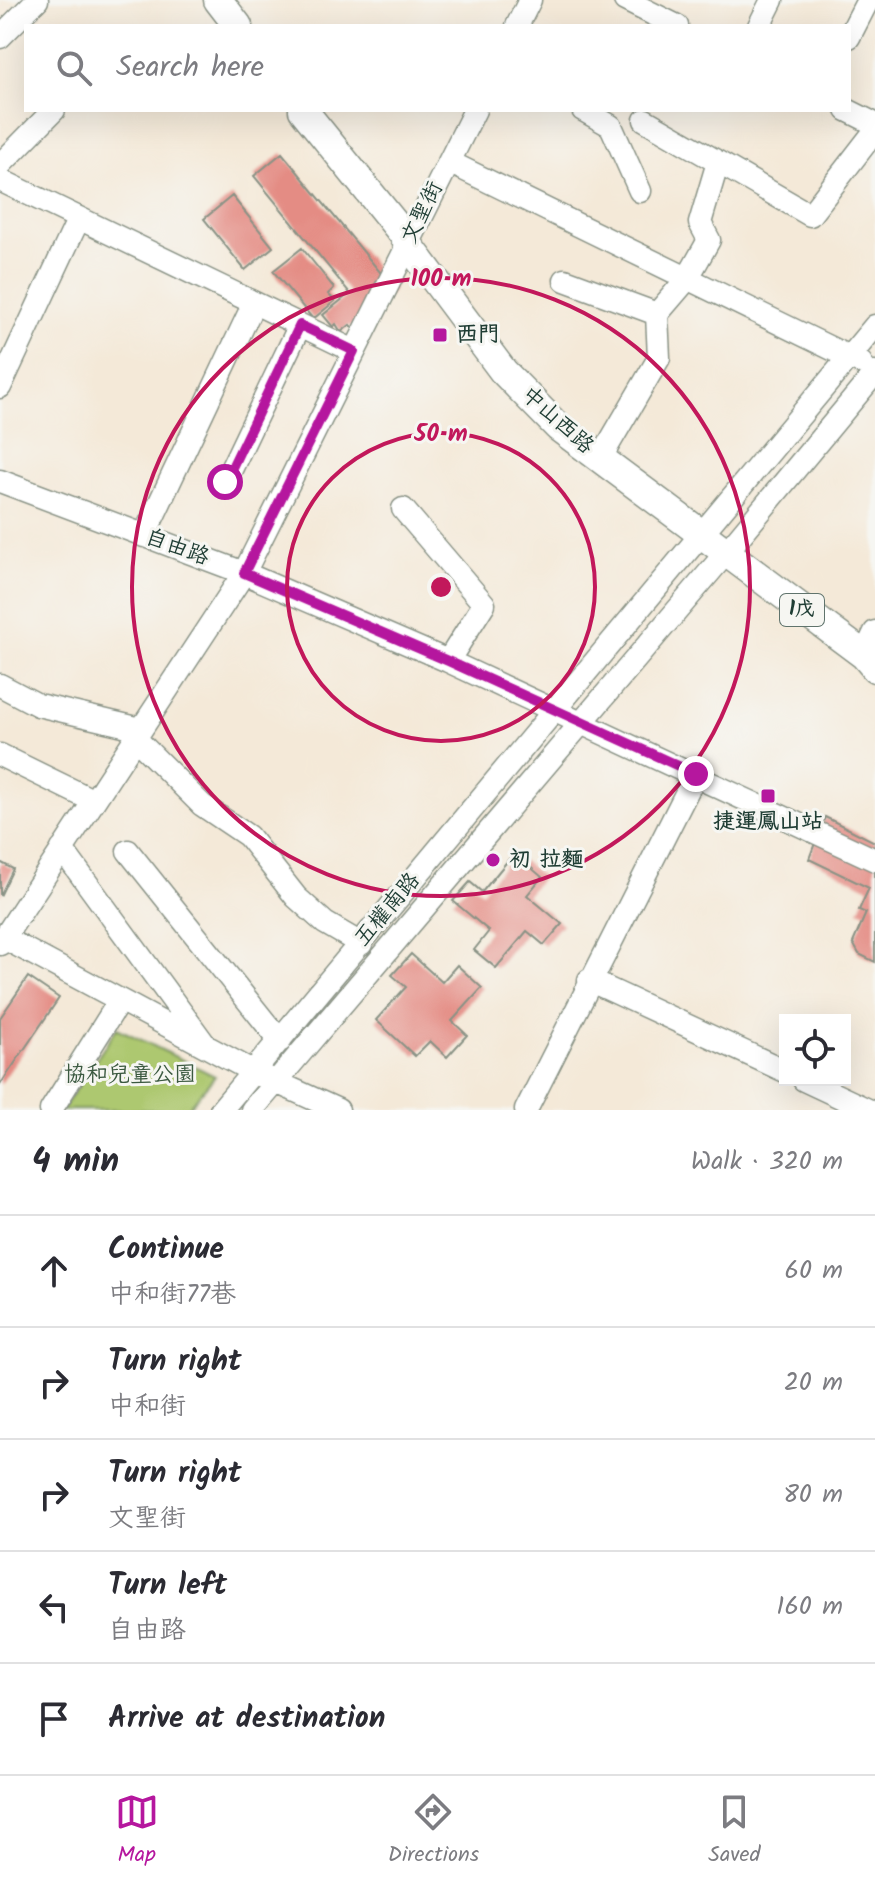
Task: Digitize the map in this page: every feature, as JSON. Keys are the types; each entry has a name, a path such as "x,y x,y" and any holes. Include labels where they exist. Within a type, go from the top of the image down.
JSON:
{"main road":[{"path":"218,0 236,24"},
{"name":"中山西路","path":"305,112 403,234 503,371 558,427 725,554 871,652"}],"street":[{"path":"0,37 37,0"},
{"path":"518,24 530,0"},
{"path":"625,0 673,24"},
{"path":"760,24 772,0"},
{"path":"851,33 868,0"},
{"path":"0,165 52,112"},
{"name":"文聖街","path":"2,941 244,573 474,112"},
{"path":"586,112 611,126 640,191"},
{"path":"851,112 875,124"},
{"path":"645,120 810,215 875,131"},
{"path":"449,162 875,372"},
{"path":"600,459 659,358 657,314 687,279 709,240 700,223 718,162"},
{"path":"0,180 354,351"},
{"path":"0,387 79,218"},
{"path":"565,280 657,314"},
{"path":"144,536 254,303"},
{"path":"225,482 300,325"},
{"name":"五權南路","path":"221,1110 875,326"},
{"name":"五權南路","path":"252,1110 725,554 875,372"},
{"name":"自由路","path":"0,481 244,573 448,661 875,860"},
{"path":"403,509 484,604 448,661"},
{"path":"0,685 38,705 138,734 202,805 248,836 296,897 325,923 361,944"},
{"path":"0,755 94,801"},
{"path":"526,1110 589,980 696,774"},
{"path":"62,849 206,1046"},
{"path":"128,851 280,1041"},
{"path":"2,941 254,1072 338,1110"},
{"path":"589,980 779,1068"},
{"path":"51,1110 120,1000"},
{"path":"817,1086 868,1110"}],"green space":[{"name":"協和兒童公園","path":"117,1028 215,1076 186,1110 62,1110"}],"building":[{"path":"282,153 394,289 359,336 350,325 341,332 323,315 350,293 254,176"},
{"path":"232,196 273,247 245,270 204,219"},
{"path":"302,248 334,288 328,294 335,301 313,319 273,271"},
{"path":"825,817 875,842 875,962 859,954 853,943 866,913 859,910 869,888 809,859"},
{"path":"514,853 542,877 527,895 562,924 544,945 527,931 496,968 474,950 489,931 453,901 470,882 482,892"},
{"path":"0,862 13,869 0,896"},
{"path":"411,954 442,982 457,965 482,988 452,1021 467,1035 447,1057 430,1041 415,1056 376,1020 406,987 392,975"},
{"path":"28,977 59,998 0,1085 0,1018"}],"place":[{"name":"西門","path":"440,335"},
{"name":"捷運鳳山站","path":"768,796"},
{"name":"初 拉麵","path":"493,860"}],"route":[{"path":"225,482 300,325 354,351 244,573 448,661 696,774"}]}
